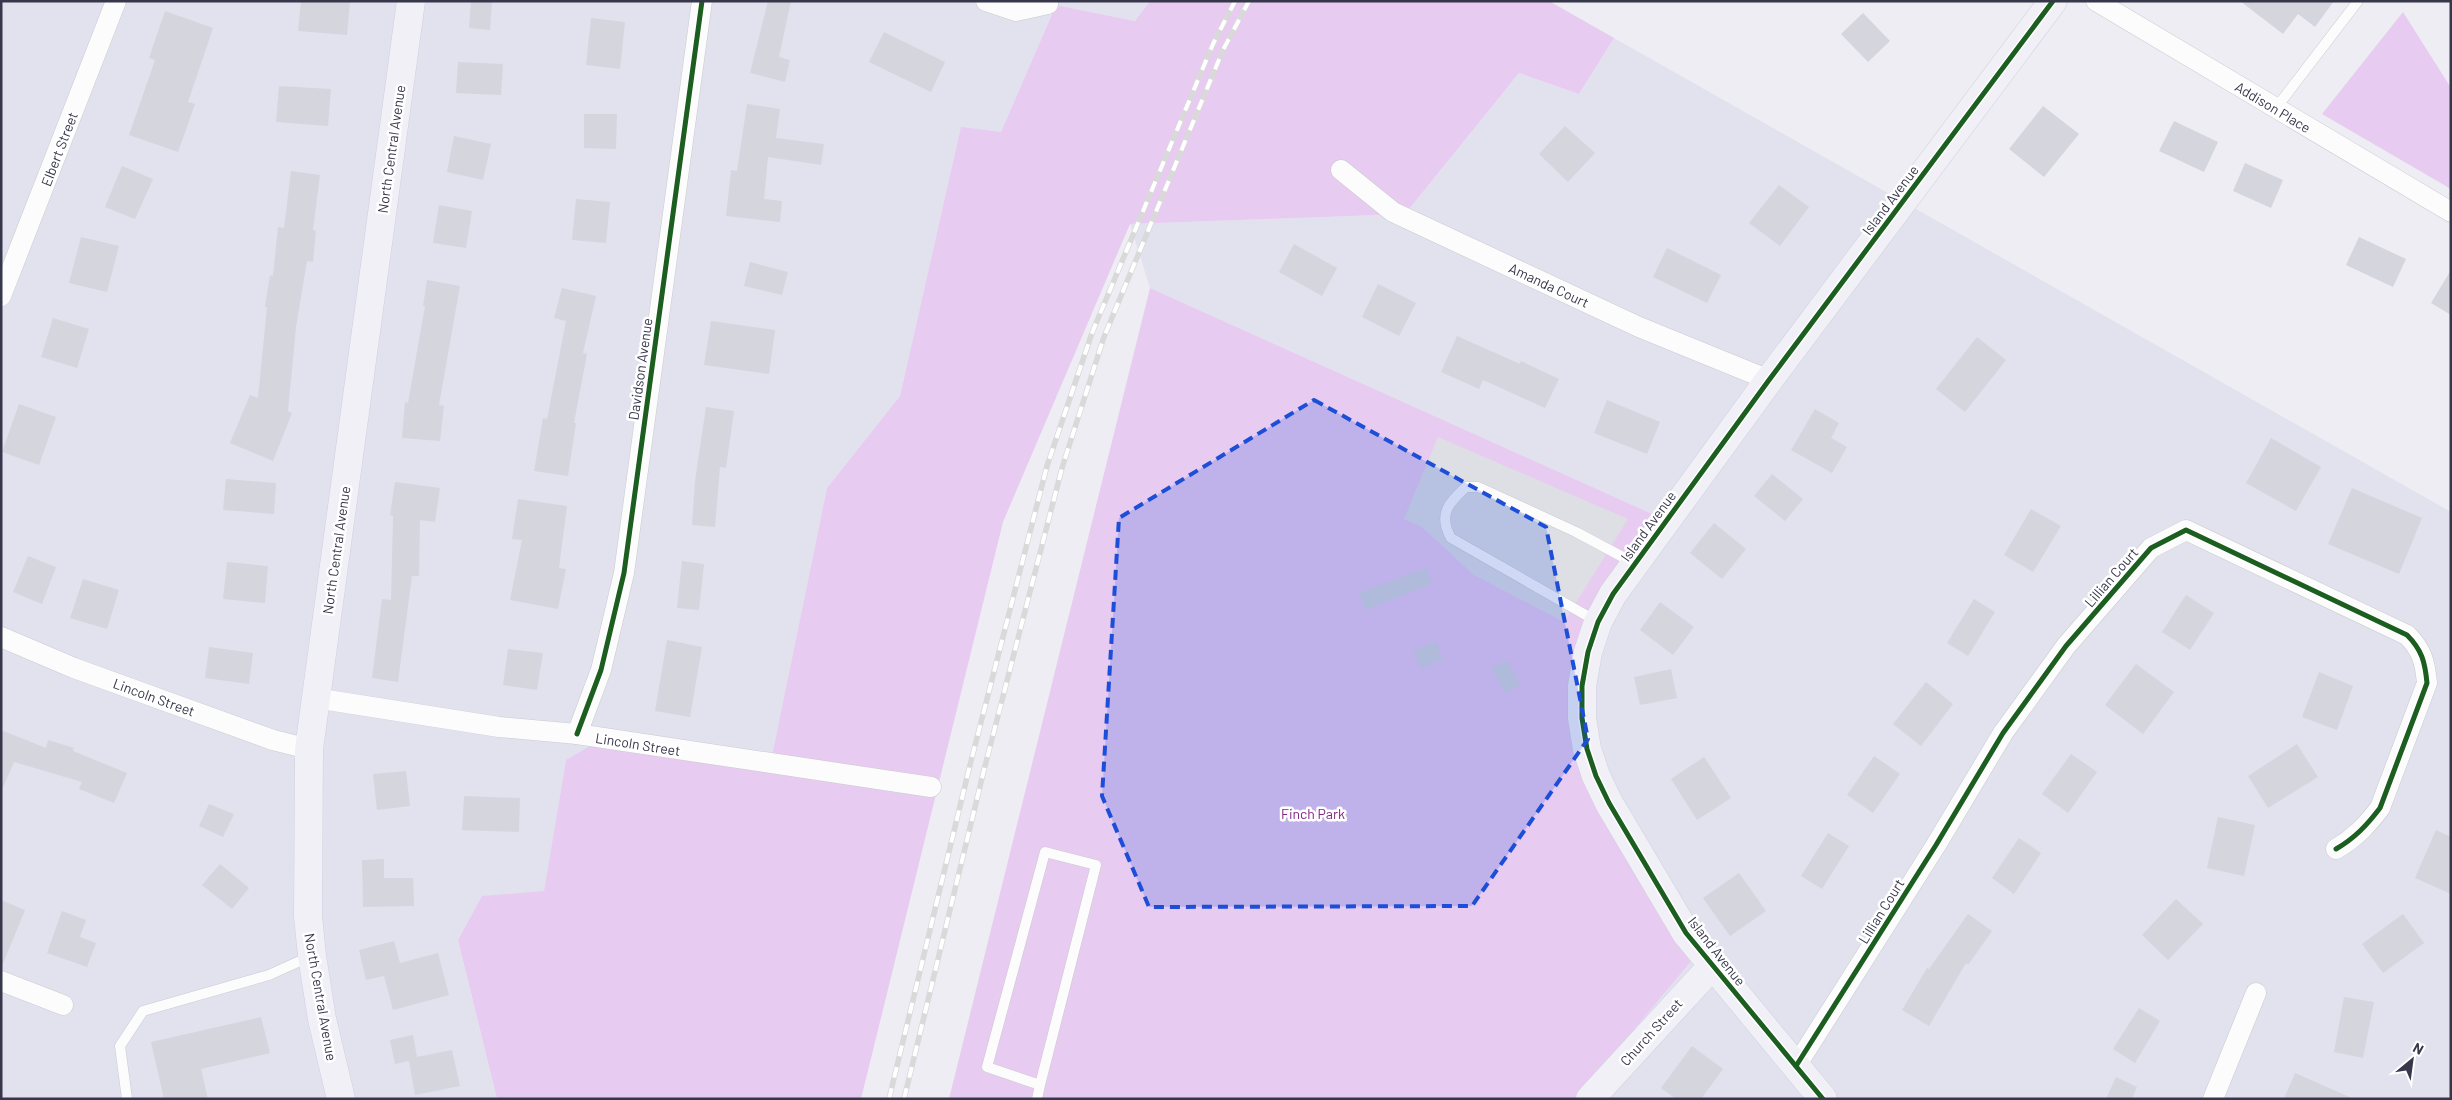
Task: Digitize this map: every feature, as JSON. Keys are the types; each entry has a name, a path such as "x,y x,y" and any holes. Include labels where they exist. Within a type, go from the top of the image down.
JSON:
{"street":[{"name":"Elbert Street","path":"1,296 116,1"},
{"name":"North Central Avenue","path":"340,1099 322,1019 308,916 309,749 411,1"},
{"name":"Davidson Avenue","path":"577,734 601,670 624,573 702,1"},
{"path":"986,1 1016,11 1048,4"},
{"name":"Island Avenue","path":"1824,1099 1686,933 1609,804 1596,776 1587,749 1582,718 1582,686 1588,652 1598,622 1612,594 1769,380 2054,1"},
{"name":"Addison Place","path":"2096,1 2451,212"},
{"name":"Amanda Court","path":"1341,170 1393,212 1639,327 1769,380"},
{"name":"Lillian Court","path":"1796,1066 1936,845 2002,733 2066,646 2152,548 2186,530 2407,635 2418,646 2426,663 2427,683 2380,808 2352,840 2336,849"},
{"name":"Lincoln Street","path":"1,637 74,668 273,740 309,749"},
{"name":"Lincoln Street","path":"315,698 499,727 577,734 931,787"},
{"name":"Church Street","path":"1590,1099 1713,965"},
{"path":"1,981 63,1005"},
{"path":"2213,1099 2256,993"}],"lane":[{"path":"2276,108 2358,1"},
{"path":"1598,622 1451,538 1444,526 1446,511 1453,499 1466,487 1478,487 1576,532 1635,563"},
{"path":"1037,1099 1096,865 1045,852 987,1067 1040,1085"},
{"path":"127,1099 120,1046 143,1011 269,975 312,956"}],"highlighted area":[{"path":"1314,400 1546,527 1588,739 1472,906 1149,907 1102,796 1119,518"}],"shaded area":[{"path":"1,1 1150,1 1135,21 1056,5 1001,132 961,128 900,396 827,488 772,757 566,760 544,892 482,897 458,940 497,1099 1,1099"},
{"path":"1614,38 2451,512 2451,1099 1576,1099 1698,953 1588,737 1607,600 1659,517 1150,288 1130,224 1405,214 1519,73 1579,94"},
{"path":"1438,437 1628,519 1564,622 1474,575 1422,527 1404,519"}],"green space":[{"path":"1150,1 1549,1 1614,38 1579,94 1519,73 1405,214 1130,224 1003,522 861,1099 497,1099 458,940 482,896 544,891 566,760 609,735 772,756 827,488 900,396 961,127 1001,132 1056,5 1135,21"},
{"path":"2403,12 2451,88 2451,189 2322,114"},
{"name":"Finch Park","path":"1150,288 1659,517 1607,600 1588,737 1698,953 1576,1099 949,1099"}],"building":[{"path":"301,1 350,1 347,35 298,31"},
{"path":"471,1 492,1 490,30 469,28"},
{"path":"768,1 791,1 779,57 790,60 785,82 750,73"},
{"path":"2240,1 2334,1 2315,27 2298,14 2283,34"},
{"path":"165,11 213,28 188,102 195,104 178,152 129,135 155,60 149,58"},
{"path":"1863,13 1890,41 1868,62 1841,34"},
{"path":"591,18 625,22 620,69 586,65"},
{"path":"884,32 945,62 931,92 869,62"},
{"path":"458,62 503,64 501,95 456,93"},
{"path":"279,86 331,89 328,126 276,122"},
{"path":"747,104 780,109 776,138 824,144 821,165 768,157 764,199 782,201 780,222 726,216 731,170 737,171"},
{"path":"2043,106 2079,134 2044,177 2009,149"},
{"path":"584,114 617,114 616,149 584,148"},
{"path":"2174,121 2218,142 2204,172 2159,151"},
{"path":"1565,126 1595,153 1568,182 1539,154"},
{"path":"454,136 491,144 483,180 447,172"},
{"path":"2245,163 2283,180 2271,208 2233,191"},
{"path":"122,166 153,179 135,219 105,207"},
{"path":"291,171 320,175 313,230 316,231 313,262 307,261 296,327 288,411 292,413 273,461 230,443 250,395 258,398 267,307 265,307 270,275 273,276 278,227 284,228"},
{"path":"1779,185 1809,207 1780,246 1749,223"},
{"path":"576,199 610,202 606,243 572,240"},
{"path":"439,205 472,211 466,248 433,243"},
{"path":"81,237 119,246 107,292 69,283"},
{"path":"2359,237 2406,259 2393,287 2346,265"},
{"path":"1294,244 1337,268 1322,296 1279,272"},
{"path":"1667,248 1721,275 1707,303 1653,277"},
{"path":"750,262 788,272 782,295 744,286"},
{"path":"2451,270 2451,315 2431,303"},
{"path":"427,280 460,286 439,405 444,406 440,441 402,438 405,402 408,403 425,306 423,306"},
{"path":"1378,284 1416,303 1399,336 1362,317"},
{"path":"562,288 596,296 583,353 587,354 574,423 576,423 568,476 534,471 543,418 547,419 566,321 554,318"},
{"path":"53,318 89,329 77,368 41,357"},
{"path":"711,321 775,330 769,374 704,365"},
{"path":"1457,336 1520,364 1521,361 1559,379 1545,408 1483,380 1479,389 1441,372"},
{"path":"1977,337 2006,360 1965,412 1936,389"},
{"path":"1607,400 1660,422 1647,454 1594,433"},
{"path":"19,404 56,417 39,465 2,452"},
{"path":"706,407 734,411 726,468 720,467 715,527 692,525 695,481"},
{"path":"1815,409 1839,423 1831,438 1847,447 1832,473 1791,450"},
{"path":"2271,438 2321,467 2296,511 2246,483"},
{"path":"1772,474 1803,499 1785,521 1754,496"},
{"path":"226,479 276,483 274,514 223,510"},
{"path":"395,482 440,488 435,522 420,520 419,576 412,576 398,682 372,678 382,599 391,600 393,516 390,515"},
{"path":"2352,488 2422,518 2399,574 2328,544"},
{"path":"518,499 567,506 559,568 566,569 558,609 510,600 522,540 512,539"},
{"path":"2031,509 2061,526 2033,572 2004,555"},
{"path":"1714,523 1746,549 1722,579 1690,553"},
{"path":"28,556 56,567 42,604 13,592"},
{"path":"682,561 704,564 699,610 677,608"},
{"path":"227,562 268,566 265,603 223,599"},
{"path":"1426,568 1432,584 1365,610 1359,593"},
{"path":"83,579 119,590 107,629 70,618"},
{"path":"2186,595 2214,613 2190,650 2162,632"},
{"path":"1974,599 1995,612 1968,656 1947,643"},
{"path":"1660,602 1694,627 1673,655 1640,630"},
{"path":"667,640 702,647 690,717 655,711"},
{"path":"1436,641 1443,659 1421,669 1413,651"},
{"path":"209,647 253,653 249,684 205,678"},
{"path":"508,649 543,653 537,690 503,685"},
{"path":"1507,660 1520,685 1505,693 1491,668"},
{"path":"2136,664 2174,692 2143,734 2105,705"},
{"path":"1671,669 1677,698 1640,705 1634,677"},
{"path":"2319,672 2353,686 2337,730 2302,717"},
{"path":"1926,682 1953,704 1921,746 1893,724"},
{"path":"1,730 46,748 48,740 74,748 73,751 127,773 114,803 79,789 82,782 14,762 1,792"},
{"path":"2297,744 2318,777 2268,808 2248,776"},
{"path":"2071,754 2097,772 2068,813 2042,794"},
{"path":"1874,756 1900,774 1873,813 1847,795"},
{"path":"1704,757 1731,798 1697,820 1671,779"},
{"path":"406,771 410,806 377,810 373,774"},
{"path":"464,796 520,798 519,832 462,830"},
{"path":"209,804 234,814 223,837 199,826"},
{"path":"2218,817 2255,825 2244,876 2207,868"},
{"path":"2436,830 2451,837 2451,894 2415,878"},
{"path":"1828,833 1849,846 1822,889 1801,876"},
{"path":"2019,838 2041,853 2014,894 1992,878"},
{"path":"384,859 384,878 413,878 414,906 363,907 362,860"},
{"path":"220,864 249,888 232,909 202,885"},
{"path":"1739,873 1766,911 1730,936 1703,898"},
{"path":"2176,899 2203,924 2168,960 2142,935"},
{"path":"1,900 25,910 2,966 1,966"},
{"path":"62,911 86,920 80,937 96,943 87,967 47,953"},
{"path":"1968,914 1992,931 1968,965 1966,963 1929,1026 1902,1010 1927,968 1929,969"},
{"path":"2403,914 2424,943 2383,973 2362,944"},
{"path":"394,941 400,963 438,953 449,995 393,1010 384,976 366,980 359,950"},
{"path":"2344,997 2374,1002 2363,1058 2334,1052"},
{"path":"2139,1008 2160,1021 2135,1063 2113,1049"},
{"path":"261,1017 270,1053 201,1069 208,1099 164,1099 151,1042"},
{"path":"413,1035 417,1057 452,1050 460,1086 415,1095 409,1061 395,1064 390,1040"},
{"path":"1692,1046 1723,1069 1701,1099 1676,1099 1661,1088"},
{"path":"2295,1073 2354,1099 2284,1099"},
{"path":"2116,1077 2137,1087 2132,1099 2106,1099"}],"railway":[{"path":"889,1099 970,765 1047,466 1092,333 1213,44 1235,1"},
{"path":"904,1099 984,770 1062,468 1104,337 1223,50 1249,1"}],"cycle path":[{"path":"577,734 601,670 624,573 702,1"},
{"path":"1823,1099 1686,933 1609,803 1596,776 1587,749 1582,718 1582,686 1588,652 1598,622 1613,594 1769,380 2053,1"},
{"path":"1796,1066 1936,845 2003,733 2066,646 2151,548 2186,530 2407,635 2419,651 2424,663 2427,683 2380,808 2360,831 2336,849"}]}
